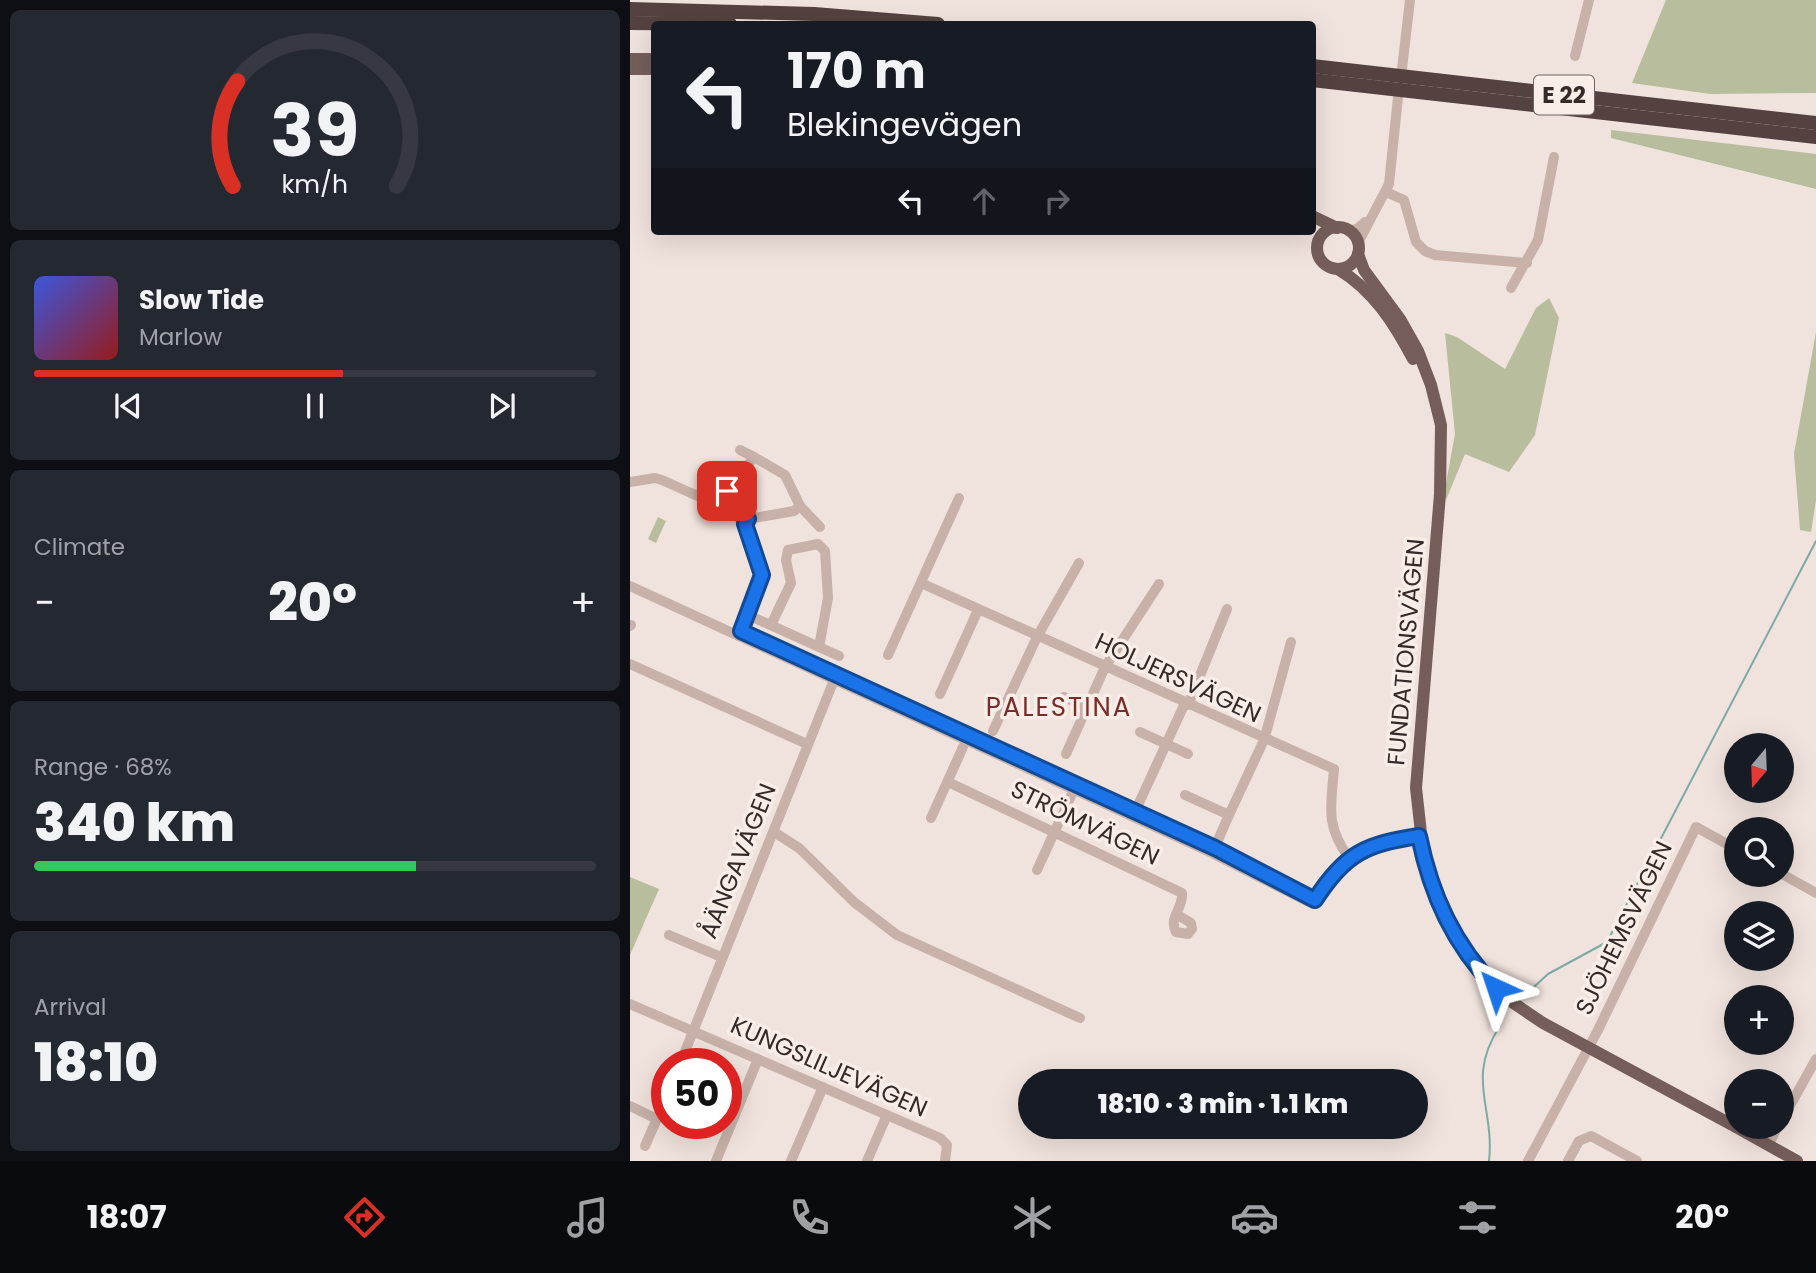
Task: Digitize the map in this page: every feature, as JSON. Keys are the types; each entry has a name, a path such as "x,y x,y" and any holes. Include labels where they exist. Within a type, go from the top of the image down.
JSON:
{"highway":[{"path":"630,9 773,12 898,21"},
{"path":"630,23 651,23"},
{"name":"E 22","path":"1316,66 1816,123"},
{"name":"E 22","path":"1316,80 1816,136"}],"main road":[{"path":"630,59 651,59"},
{"path":"630,69 651,69"},
{"path":"1316,218 1342,229 1358,249 1352,264 1338,269 1321,260 1315,237 1342,229"},
{"name":"FUNDATIONSVÄGEN","path":"1358,249 1364,270 1400,319 1425,369 1441,425 1441,472 1417,772 1419,836 1441,908 1474,963 1513,1002 1588,1048 1724,1121"},
{"name":"FUNDATIONSVÄGEN","path":"1338,269 1355,279 1376,301 1414,362 1429,403 1441,472"},
{"name":"FUNDATIONSVÄGEN","path":"1758,1139 1797,1161"}],"street":[{"path":"1402,69 1410,0"},
{"path":"1575,56 1589,0"},
{"path":"1358,249 1386,192 1398,97"},
{"path":"1511,288 1538,240 1554,158"},
{"path":"1386,192 1404,200 1416,242 1425,251 1435,255 1527,263"},
{"path":"1342,229 1357,229 1373,214"},
{"path":"740,450 785,475 800,506 820,527"},
{"path":"740,633 762,575 746,522 727,491 754,457"},
{"path":"630,482 655,478 733,512 746,522"},
{"path":"888,654 959,498"},
{"path":"746,522 794,511 800,506"},
{"path":"771,625 791,583 786,560 788,550 818,544 825,551 828,598 819,647"},
{"path":"993,731 1037,636 1079,562"},
{"path":"630,583 1075,787 1215,848 1314,902 1332,873 1349,858 1388,841 1419,836"},
{"name":"HOLJERSVÄGEN","path":"920,583 1264,740 1334,769 1330,821 1335,839 1349,858"},
{"path":"1066,754 1105,667 1159,583"},
{"path":"1139,803 1187,704 1227,609"},
{"path":"940,694 978,610"},
{"path":"748,615 839,656"},
{"path":"1218,840 1264,740 1292,642"},
{"path":"630,664 807,744"},
{"name":"ÅÄNGAVÄGEN","path":"687,1048 835,677"},
{"path":"1064,697 1086,707"},
{"path":"1140,732 1188,754"},
{"path":"931,818 963,747"},
{"name":"STRÖMVÄGEN","path":"948,782 1182,893 1176,915"},
{"path":"1037,870 1075,787"},
{"path":"1185,795 1229,815"},
{"name":"SJÖHEMSVÄGEN","path":"1528,1161 1588,1048 1696,827 1724,842"},
{"path":"774,832 799,848 853,902 897,935 1080,1018"},
{"path":"1794,881 1816,893"},
{"path":"669,935 721,957"},
{"name":"KUNGSLILJEVÄGEN","path":"630,1004 887,1115 947,1144 945,1161"},
{"path":"716,1161 758,1059"},
{"path":"1794,1098 1816,1059"},
{"path":"791,1161 823,1087"},
{"path":"630,1106 651,1116"},
{"path":"867,1161 887,1115"},
{"path":"645,1146 651,1132"},
{"path":"1568,1161 1579,1141 1591,1136 1637,1161"},
{"path":"1769,1145 1772,1139"}],"green space":[{"path":"1666,0 1816,0 1816,93 1710,94 1632,83"},
{"path":"1611,130 1816,154 1816,189 1611,138"},
{"path":"1549,298 1559,318 1535,435 1509,472 1465,454 1446,500 1444,494 1455,434 1445,333 1457,337 1505,369 1536,308"},
{"path":"1816,332 1816,500 1811,532 1800,530 1794,454"},
{"path":"658,517 666,521 656,543 648,539"},
{"path":"630,877 659,889 630,955"}],"waterway":[{"path":"1521,999 1548,974 1607,942 1816,541"},
{"path":"1489,1161 1484,1062 1500,1026"}],"district":[{"name":"PALESTINA","path":"1059,707"}],"route":[{"path":"727,491 746,513 748,519 745,524 761,563 762,581 741,631 1215,848 1315,900 1339,865 1358,852 1388,841 1419,836 1434,892 1455,937 1496,988"}]}
